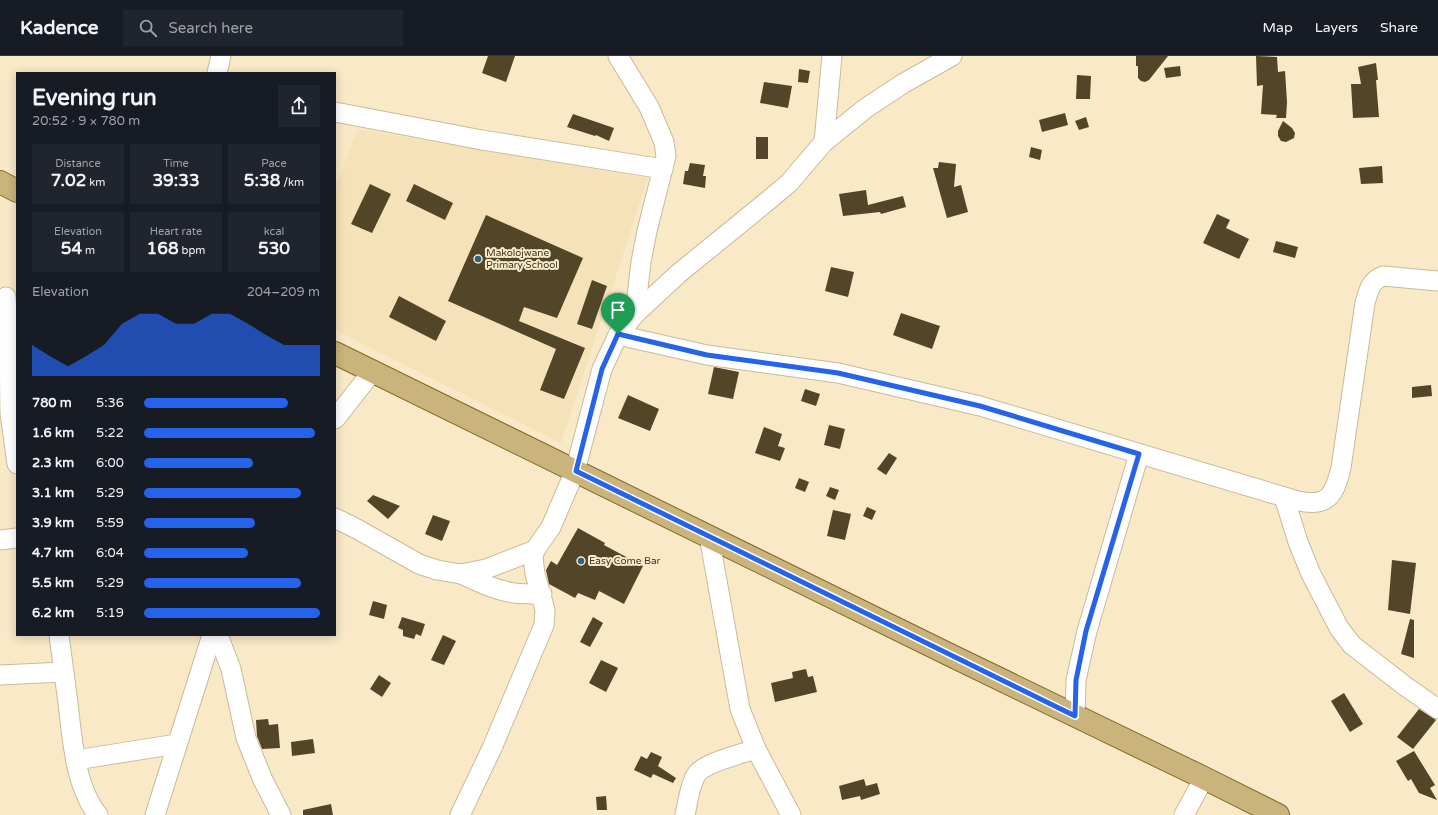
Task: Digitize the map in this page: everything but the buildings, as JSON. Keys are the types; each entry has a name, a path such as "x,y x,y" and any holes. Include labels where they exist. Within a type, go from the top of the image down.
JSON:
{"main road":[{"path":"0,182 16,190"},
{"path":"336,354 1278,815"}],"street":[{"path":"217,72 221,56"},
{"path":"618,56 649,107 664,142 666,156 647,230 641,262 635,314"},
{"path":"824,142 832,56"},
{"path":"460,815 492,748 544,625 545,610 542,594 535,574 533,557 535,550 551,527 576,471 602,369 618,334 635,314 678,274 789,183 824,142 866,108 904,83 952,56"},
{"path":"336,112 482,140 663,170"},
{"path":"618,334 707,355 838,373 980,406 1284,497 1312,504 1322,502 1330,495 1337,484 1341,468 1365,303 1370,287 1376,278 1383,276 1438,281"},
{"path":"8,296 10,413 16,457"},
{"path":"336,418 372,372"},
{"path":"1075,716 1076,680 1086,631 1139,454"},
{"path":"1284,497 1298,542 1312,574 1340,628 1352,644 1405,686 1438,709"},
{"path":"336,518 358,529 419,564 437,570 461,574 496,589 514,593 542,594"},
{"path":"709,536 740,709 756,749 792,815"},
{"path":"0,540 16,538"},
{"path":"461,574 486,569 535,550"},
{"path":"59,636 76,760 84,788 94,810 98,815"},
{"path":"155,815 212,636"},
{"path":"218,636 231,669 246,738 263,780 281,815"},
{"path":"0,675 64,672"},
{"path":"76,760 177,744"},
{"path":"685,815 692,782 696,774 705,766 756,749"},
{"path":"1184,815 1204,778"}],"shaded area":[{"name":"Makolojwane Primary School","path":"357,129 648,178 561,443 336,330 336,185"}],"place":[{"name":"Makolojwane Primary School","path":"478,259"},
{"name":"Easy Come Bar","path":"581,561"}],"route":[{"path":"618,334 707,355 838,373 980,406 1139,454 1086,631 1076,680 1075,716 576,471 602,369 618,334"}]}
